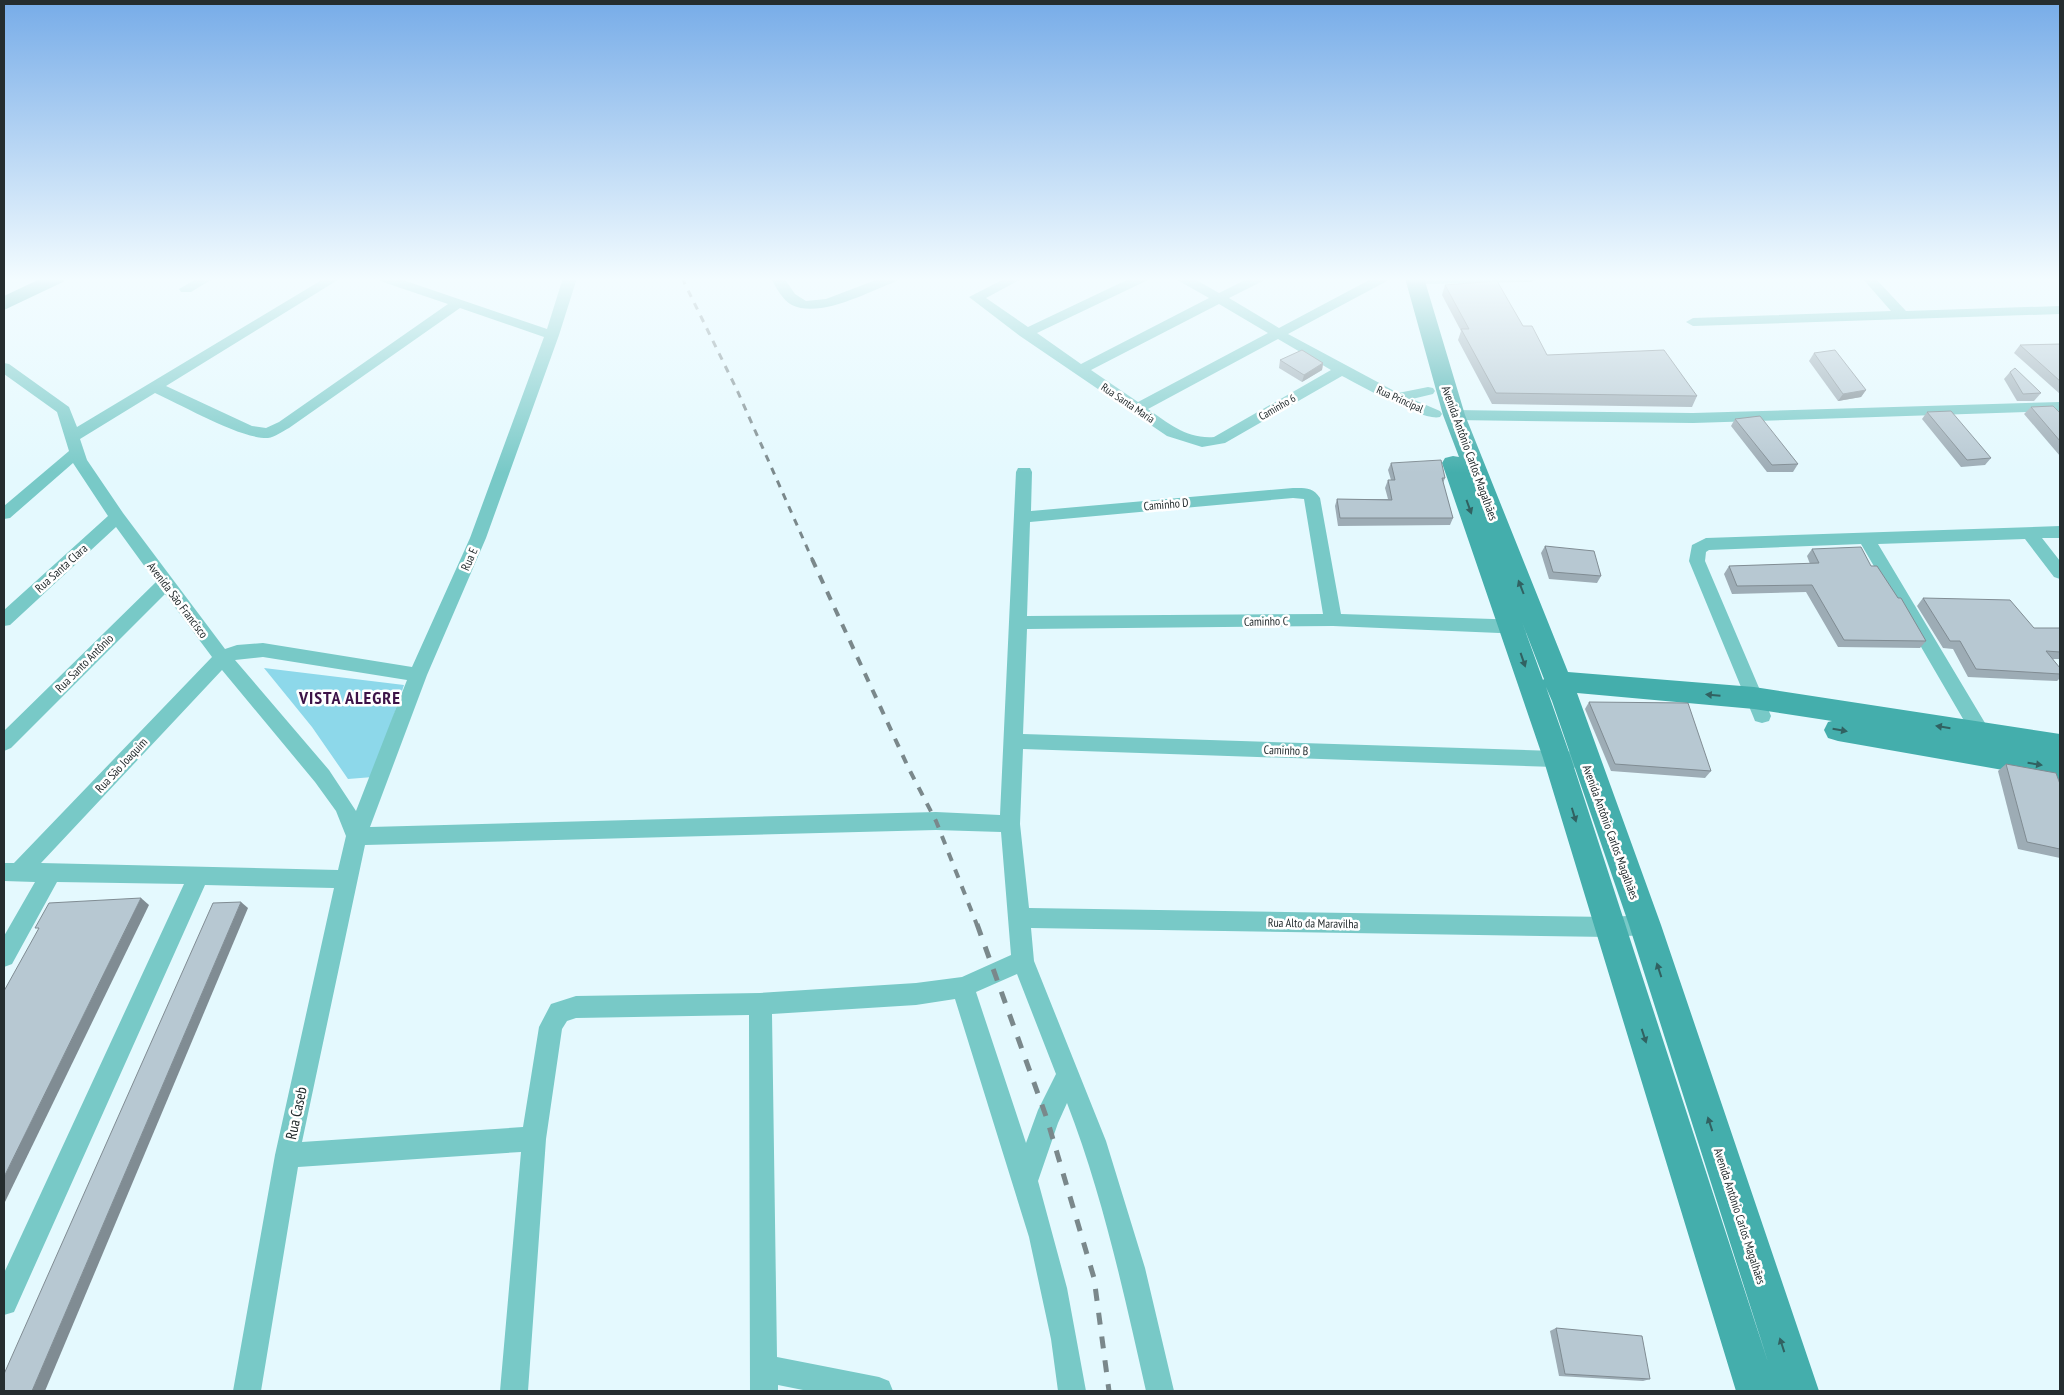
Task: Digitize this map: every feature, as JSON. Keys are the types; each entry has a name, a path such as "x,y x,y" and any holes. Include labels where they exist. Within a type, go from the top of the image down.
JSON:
{"main road":[{"name":"Avenida Antônio Carlos Magalhães","path":"1420,343 1439,407 1524,627 1571,759 1645,925 1798,1391"},
{"name":"Avenida Antônio Carlos Magalhães","path":"1524,627 1561,691 1571,759 1609,927 1757,1391"},
{"path":"1561,691 1758,707 1982,733 2060,745"},
{"path":"1758,707 1995,757 2060,768"}],"street":[{"path":"4,514 74,445 155,387 227,343"},
{"path":"155,387 249,430 268,432 284,425 401,343"},
{"name":"Rua E","path":"356,836 418,675 478,538 549,343"},
{"name":"Rua Santa Maria","path":"1040,343 1172,433 1192,440 1212,442"},
{"path":"1080,370 1131,343"},
{"path":"1137,409 1259,343"},
{"name":"Rua Principal","path":"1297,343 1341,370 1394,398 1439,407"},
{"name":"Avenida São Francisco","path":"4,367 64,410 74,445 117,516 222,658 292,743 322,776 344,807 356,836"},
{"name":"Caminho 6","path":"1212,442 1220,440 1341,370"},
{"path":"1394,398 1439,407 1693,418 2060,406"},
{"path":"1024,472 1020,623 1010,824 1023,961 1069,1073 1094,1141 1132,1268 1160,1391"},
{"name":"Caminho D","path":"1023,517 1293,493 1308,494 1312,498 1333,620"},
{"name":"Rua Santa Clara","path":"4,620 117,516"},
{"path":"2029,532 2060,573"},
{"path":"1758,707 1697,561 1698,549 1706,544 2060,532"},
{"path":"1867,540 1995,757"},
{"name":"Rua Santo Antônio","path":"4,742 165,583"},
{"name":"Caminho C","path":"1020,623 1333,620 1524,627"},
{"path":"222,658 237,652 263,650 418,675"},
{"name":"Rua São Joaquim","path":"11,872 222,658"},
{"name":"Caminho B","path":"1015,741 1571,759"},
{"path":"356,836 936,821 1010,824"},
{"name":"Rua Caseb","path":"247,1391 287,1155 356,836"},
{"path":"11,872 305,876 346,880"},
{"path":"4,957 51,873"},
{"path":"4,1302 199,876"},
{"name":"Rua Alto da Maravilha","path":"1018,918 1609,927"},
{"path":"1609,927 1645,925"},
{"path":"514,1391 534,1139 551,1027 559,1012 576,1007 760,1004 916,994 963,987 1023,961"},
{"path":"963,987 1025,1183 1058,1308 1072,1391"},
{"path":"760,1004 765,1380 879,1391"},
{"path":"1025,1183 1047,1120 1069,1073"},
{"path":"287,1155 534,1139"}],"shaded area":[{"path":"264,668 404,685 373,777 348,779 312,727"}],"building":[{"path":"1469,343 1541,343 1547,355 1664,350 1697,396 1496,393"},
{"path":"2060,344 2060,381 2020,345"},
{"path":"1302,350 1323,363 1304,375 1280,360"},
{"path":"1835,350 1866,390 1843,394 1814,353"},
{"path":"2015,368 2041,393 2023,394 2010,372"},
{"path":"2053,406 2060,413 2060,441 2031,407"},
{"path":"1951,411 1991,458 1967,460 1927,412"},
{"path":"1760,416 1798,464 1772,465 1735,419"},
{"path":"1441,460 1445,478 1442,478 1453,518 1340,518 1337,499 1392,500 1388,480 1395,480 1391,463"},
{"path":"1545,546 1594,551 1601,576 1553,572"},
{"path":"1861,547 1871,566 1877,566 1898,598 1901,598 1926,641 1844,640 1812,585 1737,586 1729,566 1819,563 1812,549"},
{"path":"1923,598 2010,600 2034,628 2060,628 2060,652 2046,651 2060,668 2060,674 1976,669 1960,641 1950,641"},
{"path":"1589,702 1688,703 1711,771 1615,764"},
{"path":"2006,764 2056,773 2060,784 2060,849 2027,842"},
{"path":"141,898 4,1177 4,991 39,928 35,928 49,903"},
{"path":"241,902 32,1391 4,1391 4,1374 213,903"},
{"path":"1556,1328 1642,1336 1650,1379 1565,1374"}],"railway":[{"path":"714,343 737,390 813,561"},
{"path":"812,559 909,769 936,821 977,925"},
{"path":"977,924 1047,1119 1094,1278 1109,1391"}],"district":[{"name":"VISTA ALEGRE","path":"350,697"}]}
